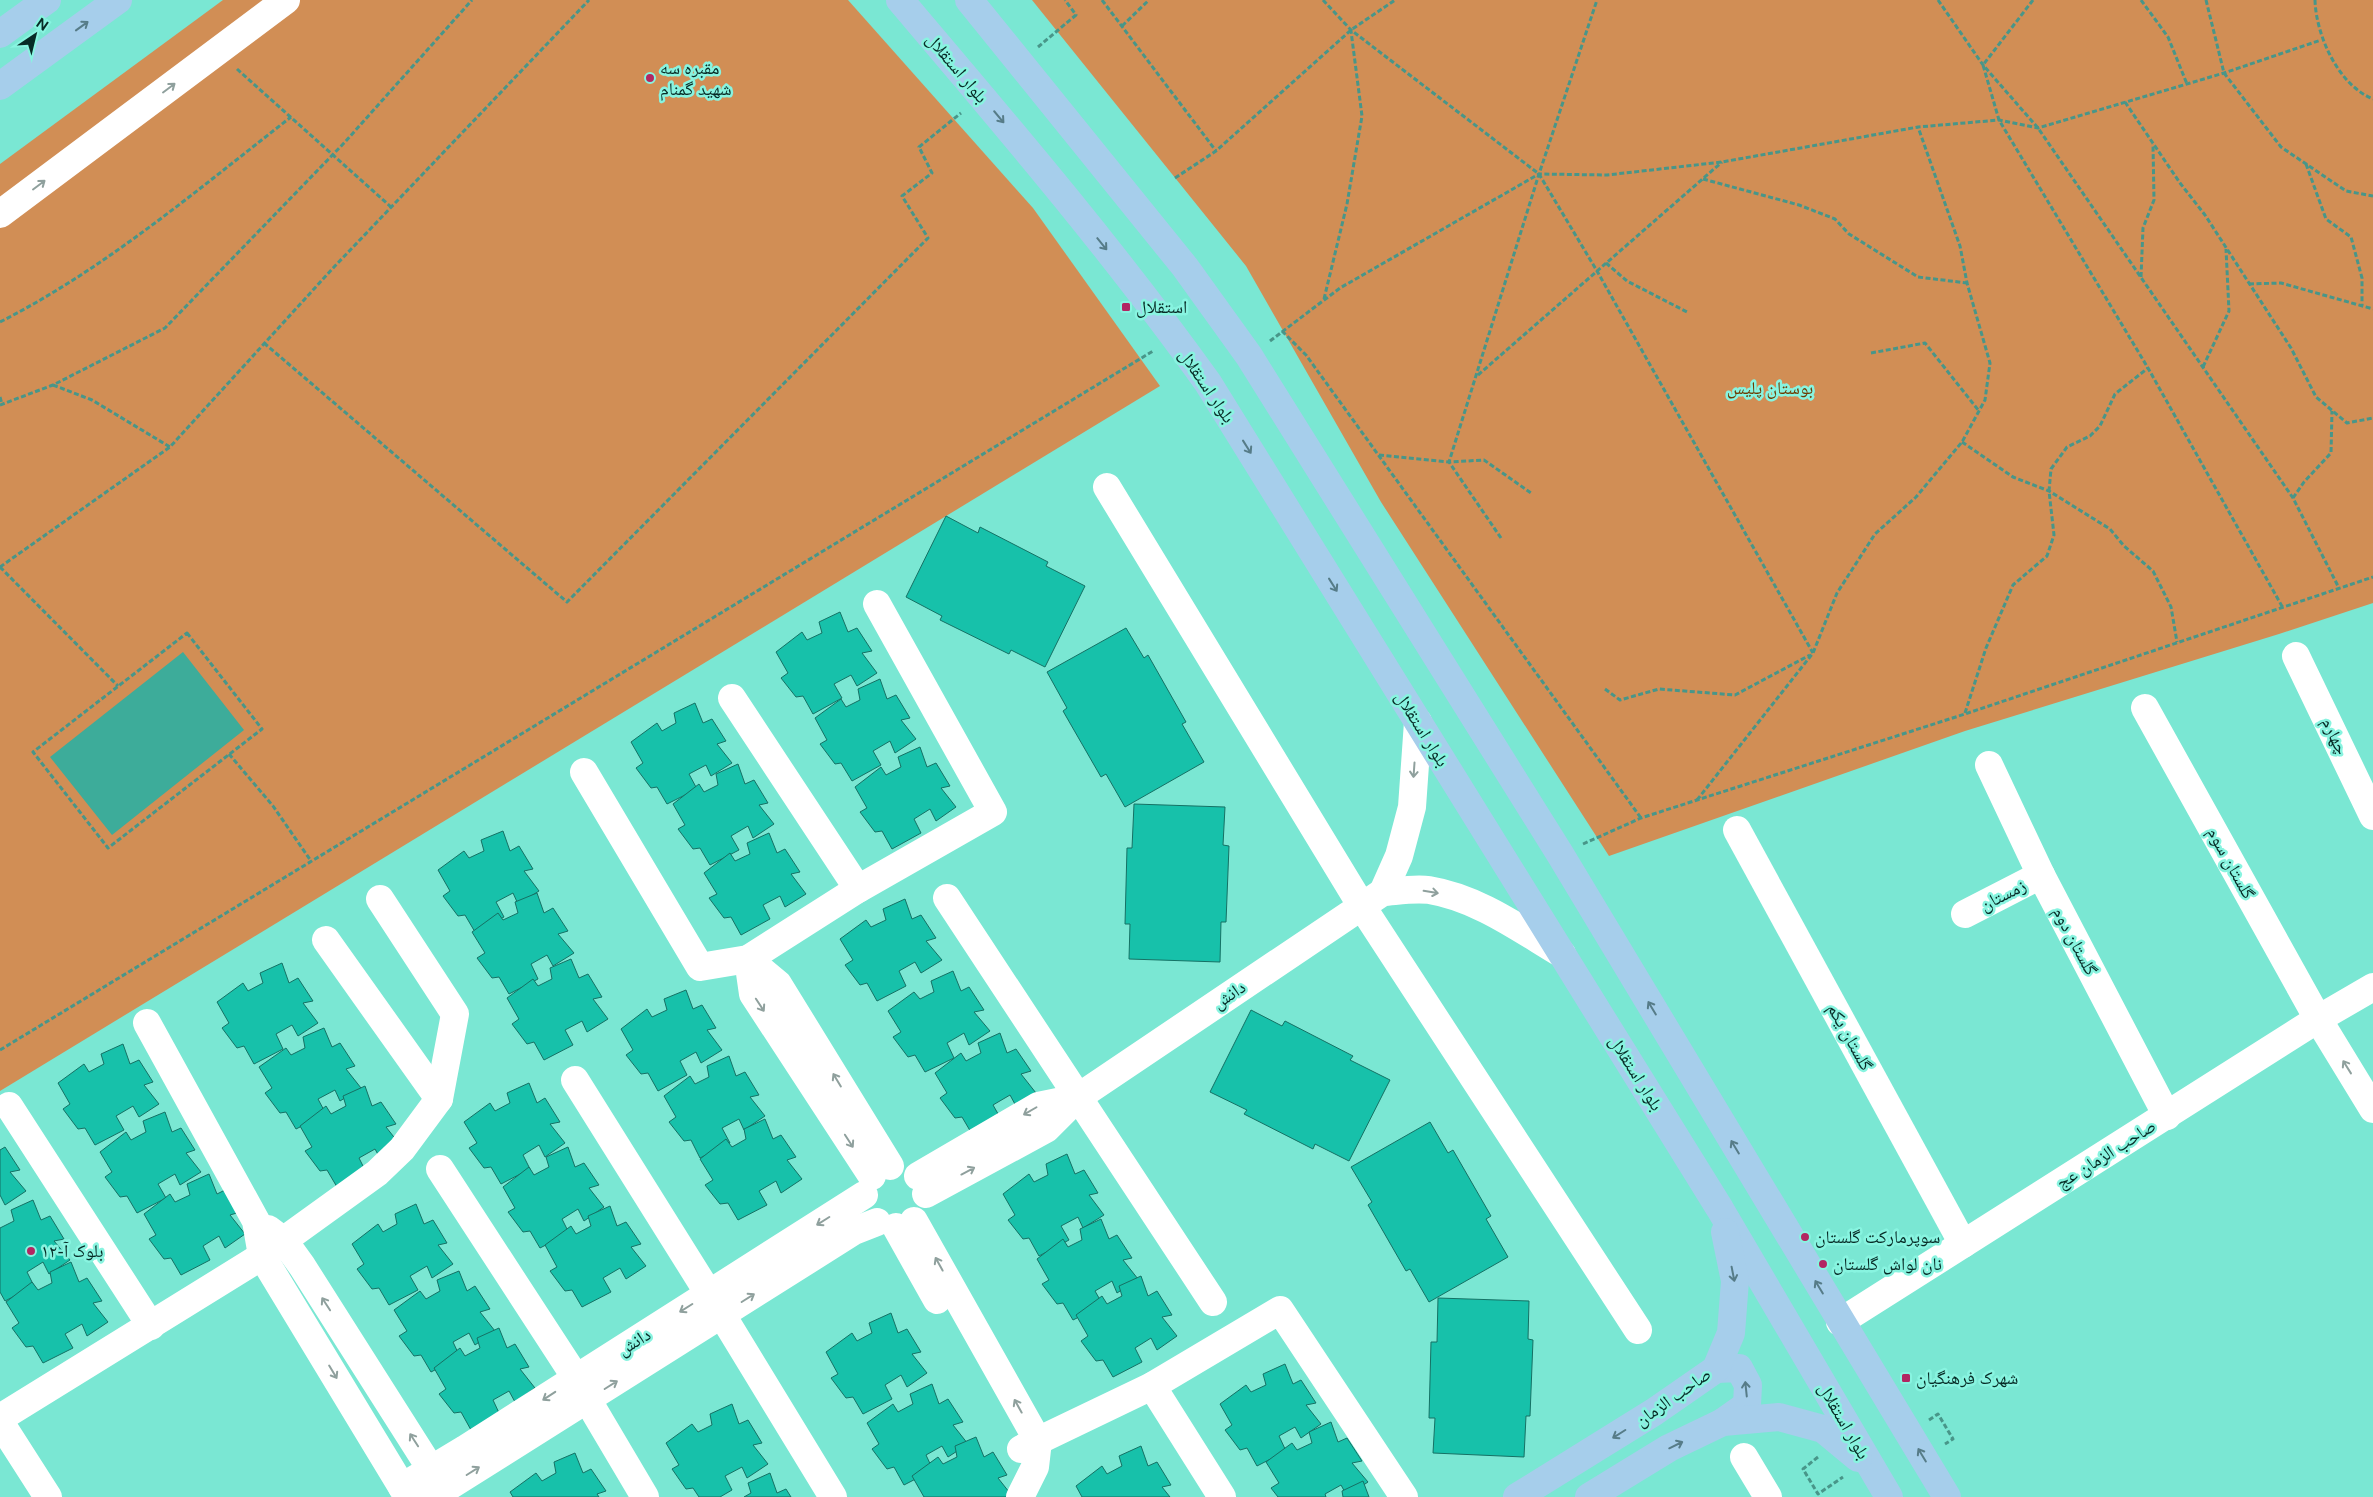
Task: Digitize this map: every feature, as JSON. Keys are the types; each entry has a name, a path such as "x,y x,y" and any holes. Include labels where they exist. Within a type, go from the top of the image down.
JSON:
{"main road":[{"path":"0,86 118,0"},
{"name":"بلوار استقلال","path":"900,0 1005,124 1145,297 1213,391 1720,1209 1889,1497"},
{"path":"969,0 1185,268 1249,356 1560,854 1947,1497"},
{"path":"0,34 33,4"},
{"name":"صاحب الزمان","path":"1517,1497 1654,1412 1716,1369 1731,1333 1735,1281 1720,1209"},
{"path":"1589,1497 1669,1448 1723,1422 1747,1405 1748,1385 1738,1368 1716,1369"},
{"path":"1723,1422 1779,1418 1823,1429 1874,1472"}],"street":[{"path":"0,214 286,0"},
{"path":"1107,487 1372,899 1638,1330"},
{"path":"584,772 700,967 748,959 858,889 993,812 877,604"},
{"name":"چهارم","path":"2296,656 2373,816"},
{"path":"732,698 858,889"},
{"name":"گلستان سوم","path":"2145,708 2318,1019 2373,1108"},
{"path":"1372,899 1399,856 1412,806 1418,722"},
{"name":"گلستان دوم","path":"1989,765 2041,875 2167,1116"},
{"name":"گلستان یکم","path":"1737,830 1963,1244"},
{"name":"زمستان","path":"1965,914 2041,875"},
{"path":"1372,899 1428,890 1459,898 1501,917 1562,954"},
{"path":"947,898 1213,1302"},
{"path":"0,1418 152,1326 273,1248 377,1173 402,1149 438,1100 455,1014 380,899"},
{"name":"دانش","path":"922,1185 1038,1106 1077,1098 1372,899"},
{"path":"326,940 438,1100"},
{"path":"748,959 778,984 875,1179 870,1214 896,1223 1031,1452 1020,1497"},
{"name":"صاحب الزمان عج","path":"1840,1322 2318,1019 2373,987"},
{"path":"147,1023 256,1221 439,1488"},
{"path":"575,1080 716,1304 833,1497"},
{"path":"9,1106 152,1326"},
{"path":"875,1179 900,1166 922,1185 925,1204 896,1223"},
{"path":"440,1170 582,1389 645,1497"},
{"name":"دانش","path":"716,1304 875,1179"},
{"name":"دانش","path":"405,1492 439,1488 582,1389 716,1304 854,1231 896,1223"},
{"path":"273,1248 405,1492"},
{"path":"1031,1452 1152,1386 1280,1310 1404,1497"},
{"path":"1152,1386 1222,1497"},
{"path":"0,1422 48,1497"},
{"path":"1744,1457 1768,1497"}],"path":[{"path":"0,397 1,405 53,385 165,328 332,154 472,0"},
{"path":"118,686 0,567 170,447 391,207 589,0"},
{"path":"1065,0 1076,15"},
{"path":"1102,0 1216,151"},
{"path":"1122,26 1149,0"},
{"path":"1323,0 1351,30 1539,174 1597,271 1813,654"},
{"path":"1175,178 1216,151 1351,30 1395,0"},
{"path":"1449,462 1539,174 1597,0"},
{"path":"1938,0 1983,64 2038,128 2293,498 2339,588"},
{"path":"1983,64 2033,0"},
{"path":"2141,0 2168,36 2186,84"},
{"path":"2206,0 2224,73 2282,147 2346,191 2373,196"},
{"path":"2315,0 2321,40 2340,72 2373,99"},
{"path":"1324,300 1347,204 1362,116 1351,30"},
{"path":"1249,356 1340,288 1539,174 1606,175 1722,162 1918,127 1999,120 2038,128 2224,73 2321,40"},
{"path":"218,51 391,207"},
{"path":"1983,64 1999,120 2148,368 2283,608"},
{"path":"2125,102 2226,248 2291,348 2316,397 2347,423 2373,418"},
{"path":"0,322 55,292 111,256 291,117"},
{"path":"1696,801 1813,654 1837,593 1875,534 1916,497 1962,442 1985,400 1990,363 1967,284 1960,246 1918,127"},
{"path":"2141,277 2143,228 2154,200 2153,143"},
{"path":"264,343 567,602 928,238 902,196 932,173 919,147"},
{"path":"1476,376 1722,162"},
{"path":"2306,163 2326,219 2351,237 2362,278 2362,305"},
{"path":"1702,179 1799,205 1835,219 1848,234 1918,277 1967,284"},
{"path":"2203,367 2229,311 2226,248"},
{"path":"1606,263 1627,281 1689,314"},
{"path":"2249,284 2281,283 2373,309"},
{"path":"1282,331 1306,355 1641,818"},
{"path":"0,1050 1175,338"},
{"path":"1871,353 1925,343 1979,411"},
{"path":"1965,714 1986,648 2013,585 2047,556 2054,534 2049,491 2051,469 2067,447 2090,436 2100,426 2115,394 2148,368"},
{"path":"53,385 92,400 170,447"},
{"path":"2293,498 2304,482 2331,453 2332,411"},
{"path":"1962,442 2013,477 2049,491 2110,529 2124,546 2153,571 2171,607 2177,642"},
{"path":"1379,455 1449,462 1484,460 1531,493"},
{"path":"1449,462 1502,538"},
{"path":"1560,854 1641,818 1965,714 2373,577"},
{"path":"186,633 262,729 230,754 108,848 33,752 186,633"},
{"path":"1605,689 1620,700 1658,689 1735,695 1813,654"},
{"path":"230,754 273,806 311,861"},
{"path":"1938,1414 1953,1439"},
{"path":"1803,1469 1818,1494"}],"green space":[{"path":"223,0 848,0 1033,208 1160,386 0,1091 0,164"},
{"name":"بوستان پلیس","path":"1032,0 2373,0 2373,603 1965,731 1609,856 1381,502 1246,266"}],"water":[{"path":"183,652 244,730 112,835 50,757"}],"building":[{"path":"946,516 978,533 980,527 1048,562 1046,566 1085,586 1045,667 1011,650 1009,654 940,620 942,616 906,597"},
{"path":"840,612 848,632 857,628 872,651 862,653 877,673 857,686 851,675 834,684 842,698 813,714 803,696 796,697 781,678 788,673 776,652 802,632 807,640 822,633 819,622"},
{"path":"1126,628 1144,658 1148,655 1186,722 1182,724 1204,762 1125,807 1106,774 1101,777 1063,711 1067,708 1047,672"},
{"path":"880,679 887,699 896,695 910,718 901,720 916,739 895,753 890,741 873,751 881,765 852,781 841,763 835,764 820,744 827,740 815,718 841,699 846,707 860,700 858,689"},
{"path":"695,703 703,723 712,719 726,741 717,744 732,763 711,776 706,765 689,774 697,789 667,804 657,787 651,788 636,768 643,763 631,742 657,723 662,731 676,723 674,713"},
{"path":"920,747 927,767 936,763 950,786 941,788 956,807 936,821 930,809 914,819 921,833 892,849 882,831 875,832 860,812 867,808 855,787 881,767 886,775 901,767 898,757"},
{"path":"738,764 745,784 754,780 768,803 759,805 774,824 753,838 748,826 731,836 739,850 710,865 700,848 693,849 678,829 685,825 673,804 699,784 704,792 718,785 716,774"},
{"path":"1134,804 1225,807 1223,845 1229,846 1226,922 1221,922 1220,962 1129,959 1130,924 1125,924 1127,848 1132,848"},
{"path":"503,831 510,851 519,846 533,869 524,871 539,891 518,904 513,893 496,902 504,917 475,932 465,915 458,916 443,896 450,891 438,870 464,851 469,858 484,851 481,840"},
{"path":"769,833 777,853 785,849 800,872 791,874 806,894 785,907 780,896 763,905 770,919 741,935 731,917 724,918 709,898 717,894 704,873 730,853 735,861 750,854 747,843"},
{"path":"537,893 544,913 553,908 568,931 558,934 574,953 553,966 547,955 531,964 538,979 509,994 499,977 492,978 477,958 485,953 472,932 498,913 503,920 518,913 515,902"},
{"path":"905,899 912,919 921,915 936,938 926,941 942,960 921,973 915,962 899,971 906,986 877,1001 867,983 860,985 845,965 853,960 840,939 866,920 871,927 886,920 883,909"},
{"path":"571,959 579,978 588,974 602,997 593,999 608,1019 587,1032 582,1021 565,1030 573,1045 544,1060 534,1042 527,1044 512,1024 519,1019 507,998 533,979 538,986 552,979 550,968"},
{"path":"282,963 289,983 298,978 313,1001 303,1003 318,1023 298,1036 292,1025 276,1034 283,1049 254,1064 244,1046 237,1048 222,1028 229,1023 217,1002 243,983 248,991 263,983 260,973"},
{"path":"953,971 961,991 969,987 984,1010 974,1012 990,1031 969,1045 964,1033 947,1043 954,1058 925,1072 915,1055 908,1057 893,1037 901,1032 888,1011 914,992 920,999 934,992 931,981"},
{"path":"686,990 693,1009 702,1005 716,1028 707,1030 722,1050 701,1063 696,1052 680,1061 687,1075 658,1091 648,1073 641,1074 626,1055 633,1050 621,1029 647,1009 652,1017 667,1010 664,999"},
{"path":"1251,1010 1282,1026 1285,1021 1353,1056 1350,1060 1390,1080 1349,1161 1315,1144 1313,1149 1244,1114 1247,1110 1210,1092"},
{"path":"324,1028 332,1047 340,1043 355,1066 346,1069 361,1088 340,1101 335,1090 318,1099 326,1114 296,1129 286,1112 280,1113 265,1093 272,1088 259,1067 286,1048 291,1055 305,1048 303,1037"},
{"path":"1000,1033 1007,1053 1016,1049 1031,1071 1021,1074 1036,1093 1016,1106 1010,1095 993,1105 1001,1119 972,1134 962,1117 955,1118 940,1098 947,1093 935,1073 961,1053 966,1061 981,1053 978,1043"},
{"path":"123,1044 130,1064 139,1060 153,1082 144,1085 159,1104 139,1117 133,1106 116,1116 124,1130 95,1145 85,1128 78,1129 63,1109 70,1104 58,1083 84,1064 89,1072 104,1064 101,1054"},
{"path":"729,1056 736,1076 745,1072 759,1095 750,1097 765,1116 744,1130 739,1119 722,1128 730,1143 700,1158 691,1140 684,1141 669,1122 676,1117 664,1096 690,1076 695,1084 709,1077 707,1066"},
{"path":"529,1083 537,1103 545,1098 560,1122 550,1124 565,1143 545,1157 539,1145 523,1155 530,1169 501,1184 491,1167 484,1168 469,1148 477,1143 464,1122 490,1103 495,1111 510,1103 507,1093"},
{"path":"365,1086 372,1106 381,1102 396,1124 386,1127 401,1146 381,1160 375,1149 359,1158 366,1172 337,1187 327,1170 320,1171 305,1151 312,1147 300,1126 326,1106 331,1114 346,1106 343,1096"},
{"path":"165,1112 172,1132 181,1128 195,1150 186,1153 201,1172 180,1185 175,1174 158,1184 166,1198 137,1213 127,1196 120,1197 105,1177 112,1172 100,1152 126,1132 131,1140 146,1132 143,1121"},
{"path":"765,1119 773,1139 781,1135 796,1157 787,1160 802,1179 781,1193 776,1181 759,1191 767,1205 738,1220 728,1203 720,1204 705,1185 713,1180 700,1159 726,1139 732,1147 746,1139 744,1129"},
{"path":"1430,1122 1448,1153 1453,1150 1491,1216 1486,1219 1508,1257 1429,1302 1410,1269 1406,1271 1368,1205 1372,1202 1351,1167"},
{"path":"5,1147 20,1170 10,1172 26,1191 5,1205 0,1195 0,1150"},
{"path":"568,1147 575,1167 584,1163 599,1185 589,1188 604,1207 584,1221 578,1209 562,1219 569,1233 540,1248 530,1231 523,1232 508,1212 515,1208 503,1187 529,1167 534,1175 549,1167 546,1157"},
{"path":"1067,1154 1075,1174 1084,1170 1098,1193 1089,1195 1104,1215 1083,1228 1078,1217 1061,1226 1069,1240 1039,1256 1029,1238 1023,1239 1008,1220 1015,1215 1003,1194 1029,1174 1034,1182 1048,1175 1046,1164"},
{"path":"209,1174 217,1194 225,1190 240,1212 230,1215 245,1234 225,1248 219,1236 203,1246 210,1260 181,1275 171,1258 164,1259 149,1239 156,1235 144,1214 170,1194 175,1202 190,1195 187,1184"},
{"name":"بلوک آ-۱۲","path":"33,1200 41,1220 50,1216 64,1239 54,1241 70,1260 49,1274 43,1262 27,1272 34,1286 5,1301 0,1292 0,1228 14,1221 11,1210"},
{"path":"416,1204 424,1224 433,1220 447,1243 438,1245 453,1264 432,1278 427,1266 410,1276 418,1290 389,1305 379,1288 372,1289 357,1269 364,1264 352,1244 378,1224 383,1232 397,1224 395,1214"},
{"path":"610,1206 617,1226 626,1222 641,1244 631,1247 646,1266 626,1279 620,1268 603,1278 611,1292 582,1307 572,1290 565,1291 550,1271 557,1267 545,1245 571,1226 576,1234 591,1226 588,1216"},
{"path":"1101,1219 1109,1239 1117,1235 1132,1258 1123,1260 1138,1279 1117,1293 1112,1281 1095,1291 1103,1305 1073,1320 1063,1303 1057,1304 1042,1284 1049,1280 1037,1259 1063,1239 1068,1247 1082,1240 1080,1229"},
{"path":"71,1262 79,1282 87,1278 102,1301 93,1303 108,1322 87,1336 82,1324 65,1334 73,1348 43,1363 33,1346 26,1347 12,1328 19,1323 6,1302 32,1282 38,1290 52,1283 50,1272"},
{"path":"459,1271 467,1291 475,1286 490,1309 480,1312 495,1331 475,1345 469,1333 453,1342 460,1357 431,1372 421,1355 414,1356 399,1336 407,1331 394,1310 420,1291 426,1299 440,1291 437,1280"},
{"path":"1141,1276 1148,1296 1157,1291 1172,1315 1162,1317 1177,1336 1157,1350 1151,1338 1135,1348 1142,1362 1113,1377 1103,1360 1096,1361 1081,1341 1088,1336 1076,1315 1102,1296 1107,1304 1122,1296 1119,1286"},
{"path":"1438,1298 1529,1301 1528,1339 1533,1340 1530,1416 1526,1416 1524,1457 1433,1453 1435,1418 1429,1418 1431,1342 1437,1342"},
{"path":"891,1313 898,1333 907,1329 921,1352 912,1354 927,1373 907,1387 901,1375 885,1385 892,1399 863,1414 853,1397 846,1398 831,1378 838,1374 826,1352 852,1333 857,1341 872,1333 869,1323"},
{"path":"499,1328 507,1348 515,1344 529,1367 520,1369 535,1388 515,1402 509,1391 493,1400 500,1415 471,1430 461,1412 454,1413 439,1394 446,1389 434,1368 460,1348 465,1356 480,1348 477,1338"},
{"path":"1285,1364 1293,1384 1301,1380 1316,1403 1306,1405 1321,1424 1301,1438 1295,1427 1279,1436 1286,1451 1257,1466 1247,1448 1240,1450 1225,1430 1232,1425 1220,1404 1246,1385 1251,1392 1266,1385 1263,1374"},
{"path":"932,1384 939,1404 948,1399 963,1422 953,1425 968,1444 948,1457 942,1446 926,1455 933,1470 904,1485 894,1467 887,1469 872,1449 879,1444 867,1423 893,1404 898,1412 913,1404 910,1394"},
{"path":"732,1404 739,1424 748,1420 762,1443 753,1445 768,1464 747,1478 742,1467 725,1476 732,1490 720,1497 699,1497 693,1488 686,1489 672,1469 679,1465 666,1443 692,1424 698,1432 712,1425 710,1414"},
{"path":"1331,1422 1338,1442 1347,1438 1362,1461 1352,1463 1368,1482 1347,1496 1341,1485 1325,1494 1326,1497 1278,1497 1271,1488 1279,1483 1266,1462 1292,1443 1297,1450 1312,1443 1309,1432"},
{"path":"976,1437 984,1457 993,1452 1007,1475 998,1478 1013,1497 924,1497 912,1476 938,1457 943,1464 957,1457 955,1446"},
{"path":"1141,1446 1148,1466 1157,1462 1171,1485 1162,1487 1170,1497 1082,1497 1076,1486 1102,1466 1107,1474 1122,1466 1119,1456"},
{"path":"575,1453 583,1473 591,1469 606,1491 597,1494 599,1497 513,1497 510,1492 536,1473 542,1481 556,1473 554,1462"},
{"path":"770,1473 777,1493 786,1489 791,1497 744,1497 751,1493 748,1483"},
{"path":"1363,1481 1369,1497 1343,1497 1342,1491"}],"place":[{"name":"مقبره سه شهید گمنام","path":"650,78"},
{"name":"استقلال","path":"1126,307"},
{"name":"سوپرمارکت گلستان","path":"1805,1237"},
{"name":"بلوک آ-۱۲","path":"31,1251"},
{"name":"نان لواش گلستان","path":"1823,1264"},
{"name":"شهرک فرهنگیان","path":"1906,1378"}]}
